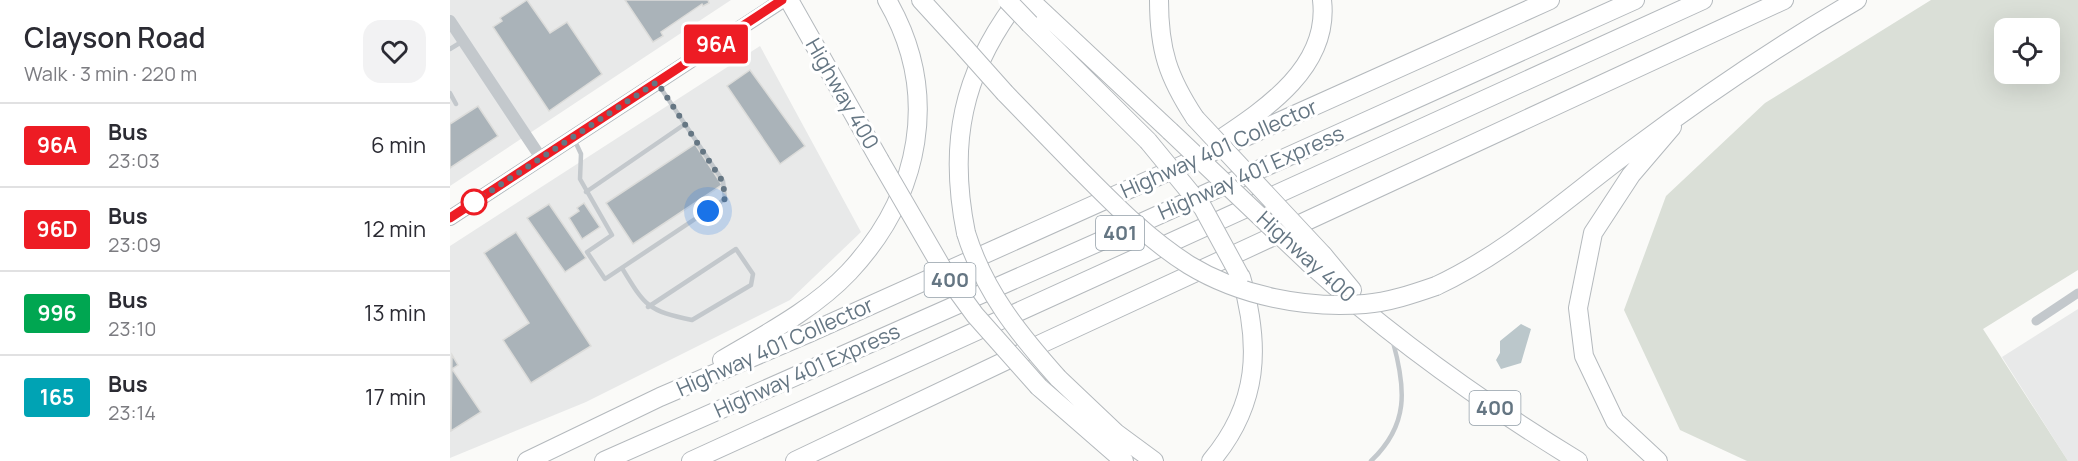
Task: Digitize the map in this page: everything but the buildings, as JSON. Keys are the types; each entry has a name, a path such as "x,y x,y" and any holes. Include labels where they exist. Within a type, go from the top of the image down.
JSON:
{"highway":[{"name":"Highway 400","path":"789,0 948,278 975,315 1039,387 1124,461"},
{"path":"660,397 771,331 828,291 864,254 895,208 907,181 915,150 918,110 916,79 909,50 887,0"},
{"path":"921,0 1005,93 1076,166 1130,220 1158,243 1189,265 1238,288 1277,298 1331,305 1366,304 1436,286 1480,264 1521,236 1682,113 1795,36 1857,0"},
{"path":"1007,0 1034,11 1148,141 1203,208 1240,276 1252,325 1253,372 1241,416 1211,461"},
{"path":"1018,0 997,30 984,56 970,85 961,118 957,173 966,233 980,273 996,303 1058,378 1116,433 1151,459"},
{"path":"1159,0 1159,34 1166,65 1178,92 1195,118 1316,259 1383,325"},
{"path":"1156,178 1245,122 1293,82 1305,67 1319,37 1323,22 1322,0"},
{"name":"Highway 401 Collector","path":"527,461 660,397 1156,178 1550,0"},
{"name":"Highway 401 Express","path":"604,461 1101,241 1635,0"},
{"name":"Highway 401 Express","path":"691,461 1703,0"},
{"path":"795,461 1056,337 1784,0"},
{"name":"Highway 400","path":"1034,11 1316,259"},
{"path":"1658,461 1615,421 1584,356 1578,308 1593,233 1631,175 1662,142 1682,113"},
{"name":"400","path":"1383,325 1453,380 1578,461"}],"main road":[{"path":"450,218 783,0"}],"street":[{"path":"450,21 541,158"},
{"path":"2036,321 2078,293"}],"lane":[{"path":"450,49 463,41"},
{"path":"573,137 581,153 580,179 612,235 587,252 605,279 725,199 723,182 657,82"},
{"path":"450,93 456,104"},
{"path":"586,192 685,124"},
{"path":"622,268 648,307 665,315 692,320 751,285 753,274 736,249 648,307"},
{"path":"1371,461 1383,450 1395,429 1403,403 1400,368 1383,325"}],"shaded area":[{"path":"450,0 731,0 450,186"},
{"path":"1931,0 2078,0 2078,270 1983,329 2068,461 1747,461 1680,430 1624,310 1666,196 1765,103"},
{"path":"760,46 861,232 790,300 586,402 450,458 450,246"},
{"path":"2078,309 2078,461 2068,461 2002,357"},
{"path":"1521,324 1531,329 1521,363 1501,369 1496,360 1500,353 1500,341"}],"bus line":[{"name":"96A","path":"450,218 782,0"}],"route":[{"path":"474,202 657,82 723,182 726,192 725,199 708,211"}]}
